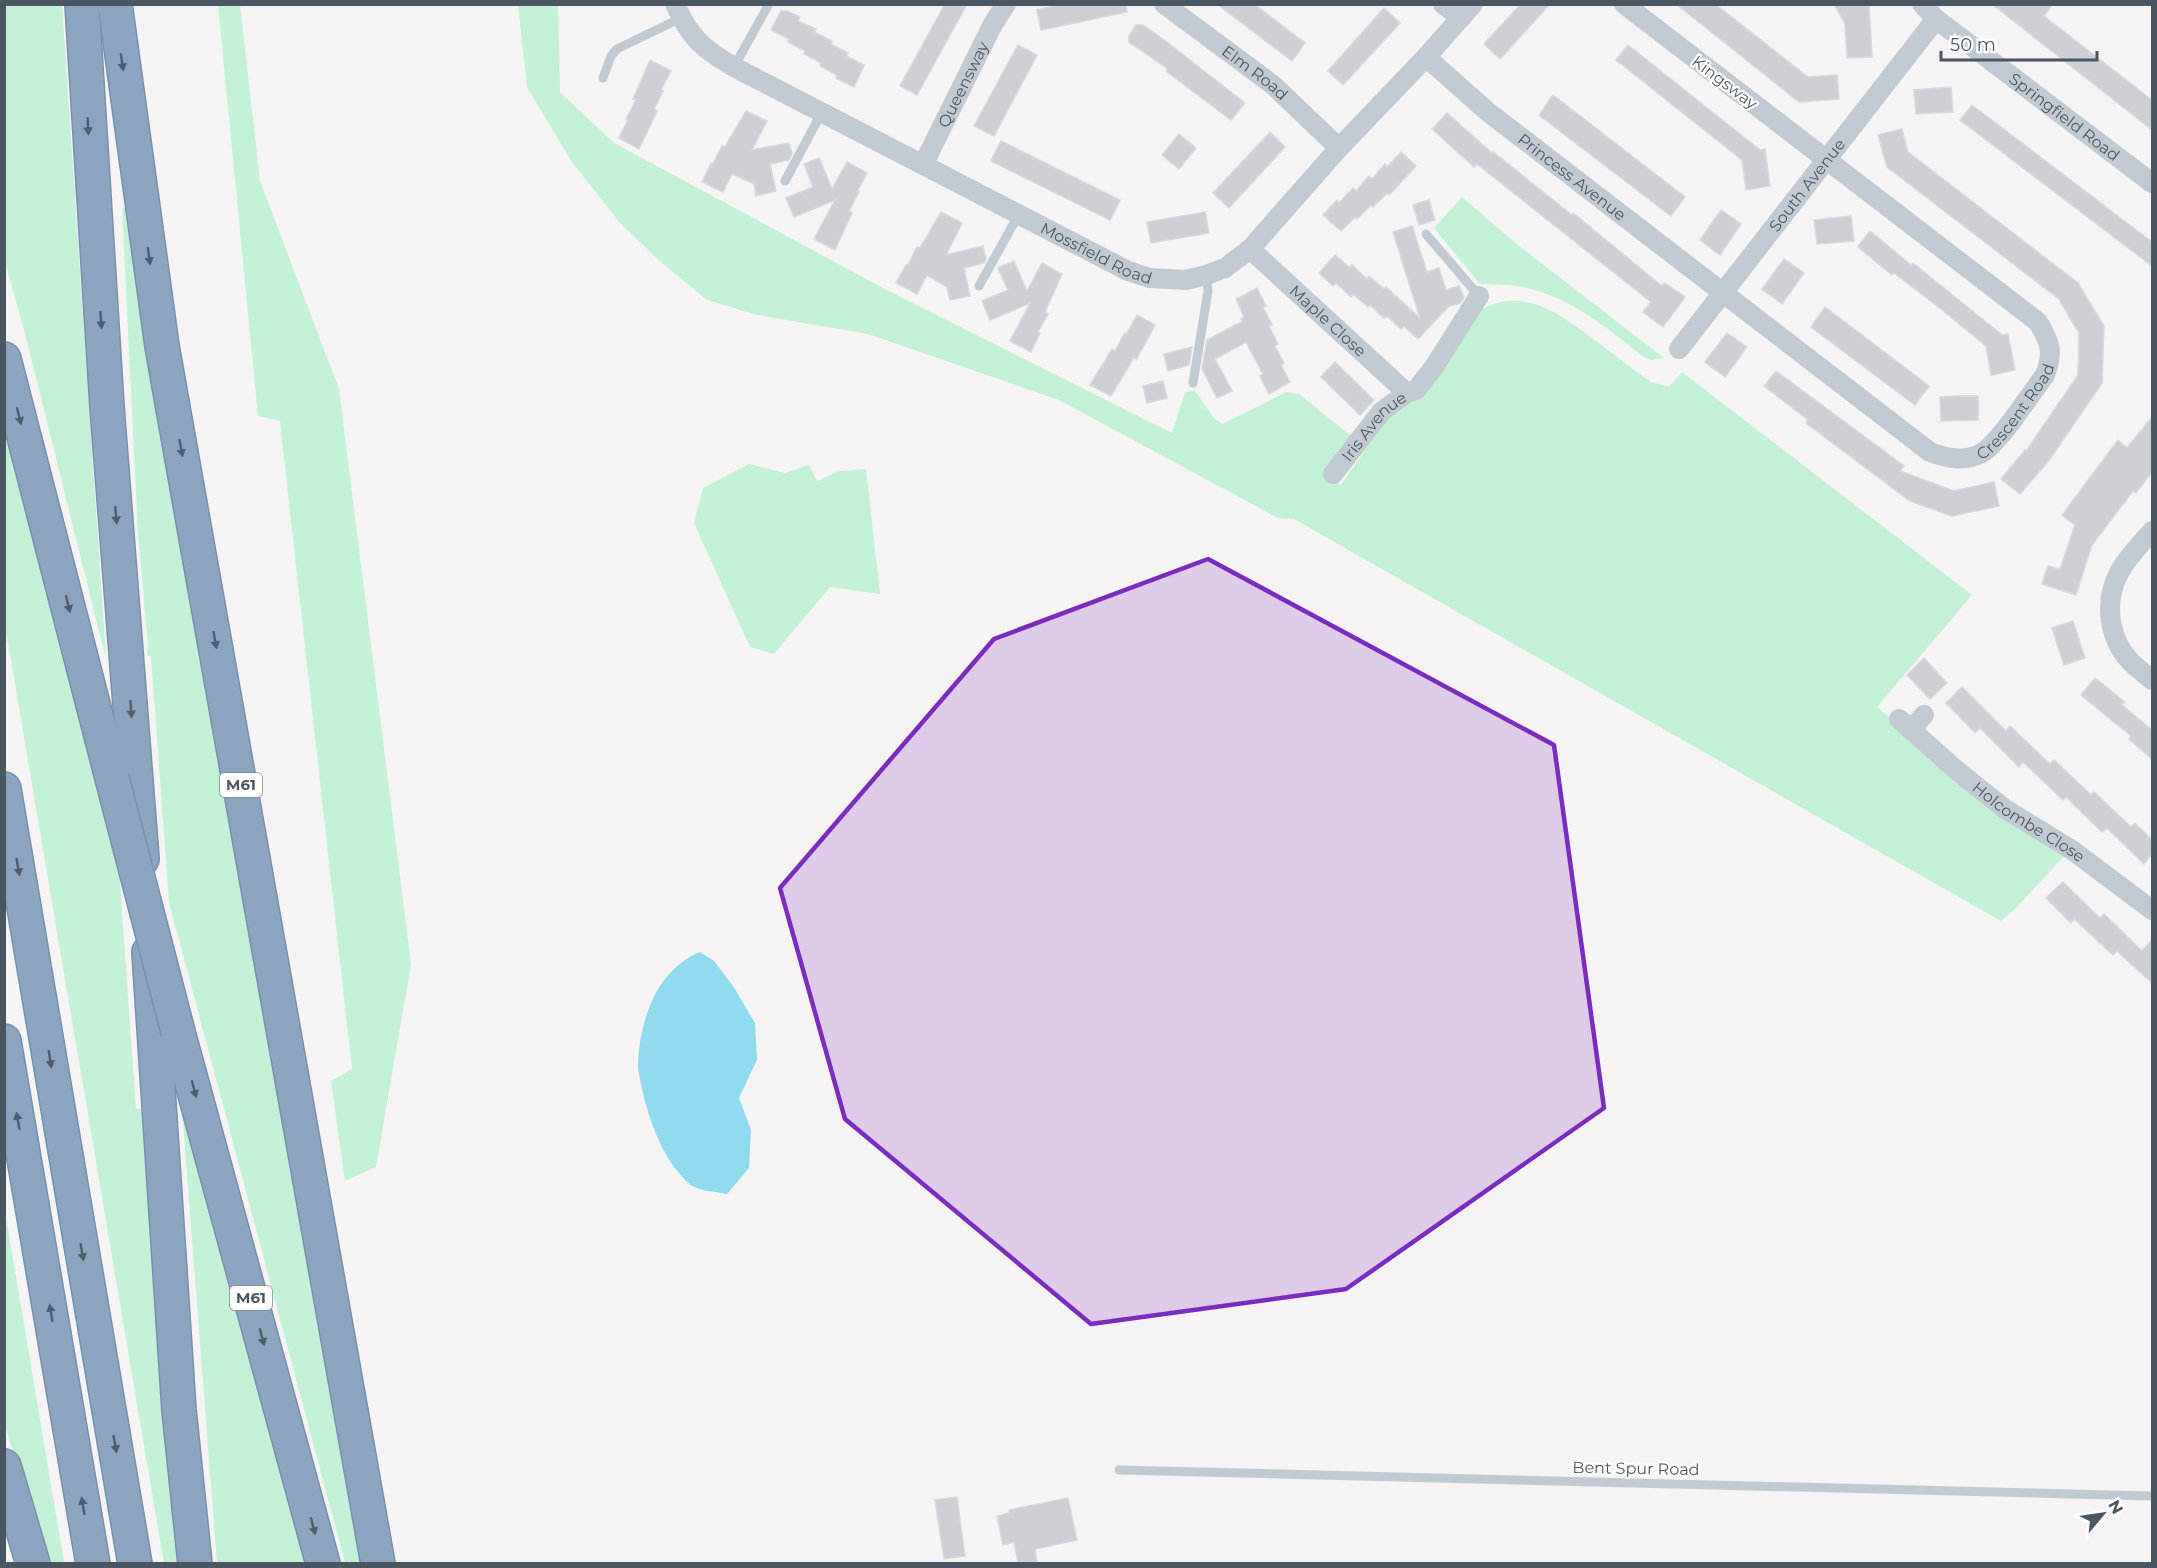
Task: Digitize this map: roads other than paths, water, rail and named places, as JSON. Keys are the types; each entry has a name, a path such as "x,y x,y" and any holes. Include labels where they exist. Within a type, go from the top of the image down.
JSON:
{"highway":[{"path":"82,4 106,407 126,637 179,1410 195,1563"},
{"name":"M61","path":"115,4 162,346 378,1563"},
{"name":"M61","path":"4,359 178,1032 322,1563"},
{"path":"4,789 135,1563"},
{"path":"4,1041 93,1563"},
{"path":"4,1466 33,1563"}],"street":[{"name":"Queensway","path":"923,165 993,24 1006,4"},
{"name":"Elm Road","path":"1164,4 1273,85 1339,148"},
{"path":"1443,4 1467,11"},
{"name":"Kingsway","path":"1624,4 1826,159"},
{"name":"South Avenue","path":"1679,349 1826,159 1928,9"},
{"name":"Springfield Road","path":"1928,9 2152,183"},
{"name":"Mossfield Road","path":"678,11 693,37 708,52 734,67 1128,271 1150,278 1168,280 1186,280 1206,275 1225,267 1250,249 1339,148 1467,11"},
{"name":"Princess Avenue","path":"1426,57 1488,112 1722,293"},
{"name":"Crescent Road","path":"1722,293 1930,452 1947,458 1964,459 1980,454 1993,445 2045,375 2051,350 2046,336 2037,322 1826,159"},
{"name":"Maple Close","path":"1250,249 1407,393"},
{"name":"Iris Avenue","path":"1333,474 1382,411 1407,393 1416,390 1434,368 1479,296"},
{"path":"2152,531 2121,568 2112,587 2109,607 2111,627 2117,644 2133,664 2152,680"},
{"name":"Holcombe Close","path":"1911,721 1955,769 2004,809 2072,850 2152,910"}],"lane":[{"path":"734,67 769,4"},
{"path":"603,78 610,56 617,49 678,11"},
{"path":"785,181 822,112"},
{"path":"980,286 1019,214"},
{"path":"1426,234 1479,296"},
{"path":"1194,383 1208,291 1206,275"},
{"name":"Bent Spur Road","path":"1119,1470 2152,1496"}],"water":[{"path":"700,952 714,961 733,986 755,1023 757,1060 739,1098 751,1130 749,1168 727,1194 694,1187 681,1176 673,1165 653,1128 638,1069 642,1032 653,999 661,984 672,971 685,960"}]}
